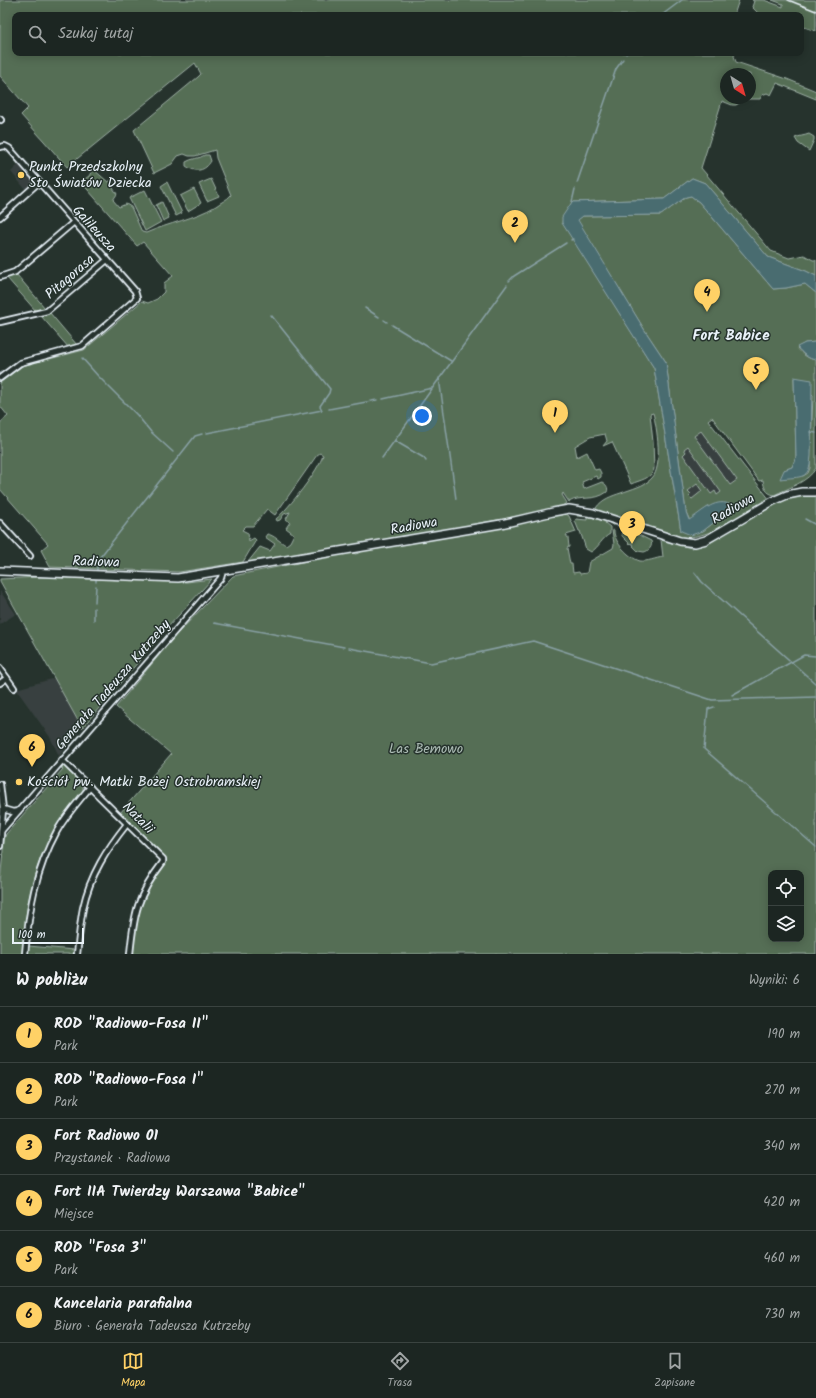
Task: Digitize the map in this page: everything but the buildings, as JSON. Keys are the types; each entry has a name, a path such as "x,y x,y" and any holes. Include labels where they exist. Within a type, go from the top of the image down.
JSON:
{"main road":[{"name":"Radiowa","path":"0,571 178,578 495,525 569,509 593,513 680,541 695,543 706,540 773,501 787,495 802,492 816,492"}],"street":[{"name":"Galileusza","path":"0,378 20,363 76,349 87,343 137,298 135,292 39,182 4,147"},
{"path":"0,217 39,182"},
{"path":"0,276 15,272 74,222"},
{"name":"Pitagorasa","path":"0,322 47,311 107,260"},
{"path":"0,523 30,556"},
{"name":"Generała Tadeusza Kutrzeby","path":"2,830 221,578 223,571"},
{"path":"0,668 14,688"},
{"path":"0,683 7,678"},
{"name":"Natalii","path":"62,760 163,859 163,862 149,882 139,902 133,927 130,954"},
{"path":"0,784 3,810 0,846"},
{"path":"25,954 28,921 34,886 44,858 58,830 90,787"},
{"path":"3,810 14,812 21,809"},
{"path":"77,954 83,907 91,881 107,851 127,824"}],"shaded area":[{"name":"Punkt Przedszkolny Sto Światów Dziecka","path":"19,164 33,181 32,185 26,190 11,172"},
{"path":"695,422 750,480 694,510 688,503 680,448"},
{"path":"0,591 16,614 0,624"},
{"path":"55,678 82,728 59,756 50,737 16,689"}],"green space":[{"path":"0,0 739,0 735,12 12,12 12,56 734,56 736,62 754,68 720,68 721,104 701,168 771,251 789,258 804,255 816,260 816,276 768,257 705,183 692,178 664,199 572,202 562,222 654,368 681,531 703,531 730,510 708,507 690,521 686,512 666,362 577,220 583,216 661,215 686,197 691,196 699,202 773,289 805,284 816,293 816,342 805,343 797,348 805,356 816,360 816,468 803,481 774,495 771,494 766,490 763,480 759,481 712,417 708,420 770,500 739,519 717,529 682,538 596,511 598,505 604,500 646,483 655,473 658,447 653,413 650,414 654,469 653,472 645,479 631,484 612,442 603,446 607,441 605,434 590,437 575,446 577,457 587,452 595,470 599,469 601,473 601,477 598,479 596,476 582,482 584,489 602,482 608,489 607,492 597,497 578,499 569,502 563,493 562,495 567,503 556,509 375,543 248,562 260,547 270,551 275,544 265,537 267,534 286,545 290,542 294,534 286,528 290,522 286,519 290,512 284,514 280,520 277,521 276,519 295,498 316,470 323,455 320,453 317,455 275,515 267,509 253,526 246,526 242,530 248,533 249,541 254,538 256,540 243,562 179,572 50,567 41,550 48,544 0,489 0,423 8,416 0,406 0,383 22,366 84,350 142,301 148,303 157,299 164,292 164,283 173,276 143,242 137,246 81,182 89,176 93,169 108,182 112,180 114,183 111,185 117,194 113,200 119,207 126,204 131,207 142,232 146,233 190,218 208,210 226,200 231,195 216,158 215,150 195,156 184,154 178,156 172,164 154,173 134,130 201,74 195,63 67,167 21,115 28,108 0,76","holes":["794,378 813,395 810,468 808,473 803,476 784,470 792,467 796,457","701,431 737,480 730,485 694,436","688,446 721,492 717,495 715,491 711,494 683,455 686,452 684,449","697,484 702,491 692,499 689,496 691,494 688,491"]},
{"path":"752,0 764,0 783,7 783,4 772,0 816,0 816,31 804,27 804,12 757,12 752,7 754,1"},
{"path":"756,69 816,91 816,99 777,83 771,95 767,93 762,95 760,99 756,99"},
{"path":"809,134 814,137 814,140 809,151 798,143 795,138"},
{"path":"209,155 211,161 203,169 193,170 186,166 186,162"},
{"path":"211,179 219,196 207,201 199,184"},
{"path":"167,182 182,213 176,216 161,186"},
{"path":"194,189 201,203 188,211 180,196"},
{"path":"145,190 161,222 145,231 129,198"},
{"path":"162,202 169,218 163,221 156,205"},
{"path":"17,275 45,308 35,310 7,278"},
{"path":"50,313 77,345 69,348 41,316"},
{"name":"Las Bemowo","path":"800,495 816,495 816,954 131,954 135,919 141,899 166,860 120,813 171,754 116,707 175,636 233,576 352,552 355,554 360,553 363,550 508,525 565,513 569,516 576,532 566,535 568,538 569,547 567,548 570,564 572,564 573,573 579,572 580,574 587,573 589,562 613,548 614,544 612,530 614,531 619,545 631,557 643,561 663,557 661,540 691,548 705,545 772,505 781,502 783,499"},
{"path":"578,514 612,522 614,526 606,521 605,523 610,527 610,534 591,552 586,549 575,521 576,519 587,520 587,517 577,516"},
{"path":"623,531 639,535 651,541 650,548 644,552 638,551 633,546 634,545 631,543 630,544 623,537 621,534"},
{"path":"41,577 187,582 212,579 168,627 82,728 0,581 0,579"},
{"path":"64,765 85,783 83,786 83,793 55,830 40,860 31,890 25,921 23,954 0,954 0,883 4,840 6,834 63,769 61,768"},
{"path":"28,946 75,950 74,954 28,954"}],"water":[{"path":"692,178 705,183 768,257 816,276 816,293 805,284 773,289 699,202 691,196 686,197 661,215 583,216 578,220 644,329 666,362 686,512 689,520 703,510 718,503 729,504 730,510 703,531 691,535 681,531 654,368 562,223 562,217 572,202 664,199"},
{"path":"816,342 816,360 808,357 797,347 805,343"},
{"path":"794,377 812,380 810,464 808,470 803,476 780,479 784,470 792,467 796,457"}],"waterway":[{"path":"666,12 682,0"},
{"path":"577,183 616,69 623,59"},
{"path":"572,202 575,189"},
{"path":"509,281 514,276 566,243"},
{"path":"382,458 507,285"},
{"path":"365,308 379,317"},
{"path":"207,433 322,410 320,406 330,389 271,315"},
{"path":"392,325 451,361"},
{"path":"82,358 137,415 151,432 173,452"},
{"path":"439,378 456,499"},
{"path":"383,399 432,388"},
{"path":"329,409 377,400"},
{"path":"811,432 816,433"},
{"path":"97,570 97,561 195,436 202,434"},
{"path":"395,441 424,458 426,461"},
{"path":"805,519 816,525"},
{"path":"695,573 702,582 816,684"},
{"path":"95,602 96,586"},
{"path":"94,608 94,620"},
{"path":"214,623 344,647"},
{"path":"349,648 431,663 533,641 712,700 816,697"},
{"path":"732,695 804,655 816,656"},
{"path":"714,707 708,709 704,749 816,847"}],"railway":[{"path":"788,0 816,11"}],"place":[{"name":"Punkt Przedszkolny Sto Światów Dziecka","path":"21,175"},
{"name":"ROD \"Radiowo-Fosa I\"","path":"515,243"},
{"name":"Fort IIA Twierdzy Warszawa \"Babice\"","path":"707,312"},
{"name":"ROD \"Fosa 3\"","path":"756,390"},
{"name":"ROD \"Radiowo-Fosa II\"","path":"555,433"},
{"name":"Fort Radiowo 01","path":"632,544"},
{"name":"Kancelaria parafialna","path":"32,767"},
{"name":"Kościół pw. Matki Bożej Ostrobramskiej","path":"19,782"}],"district":[{"name":"Fort Babice","path":"731,336"}]}
